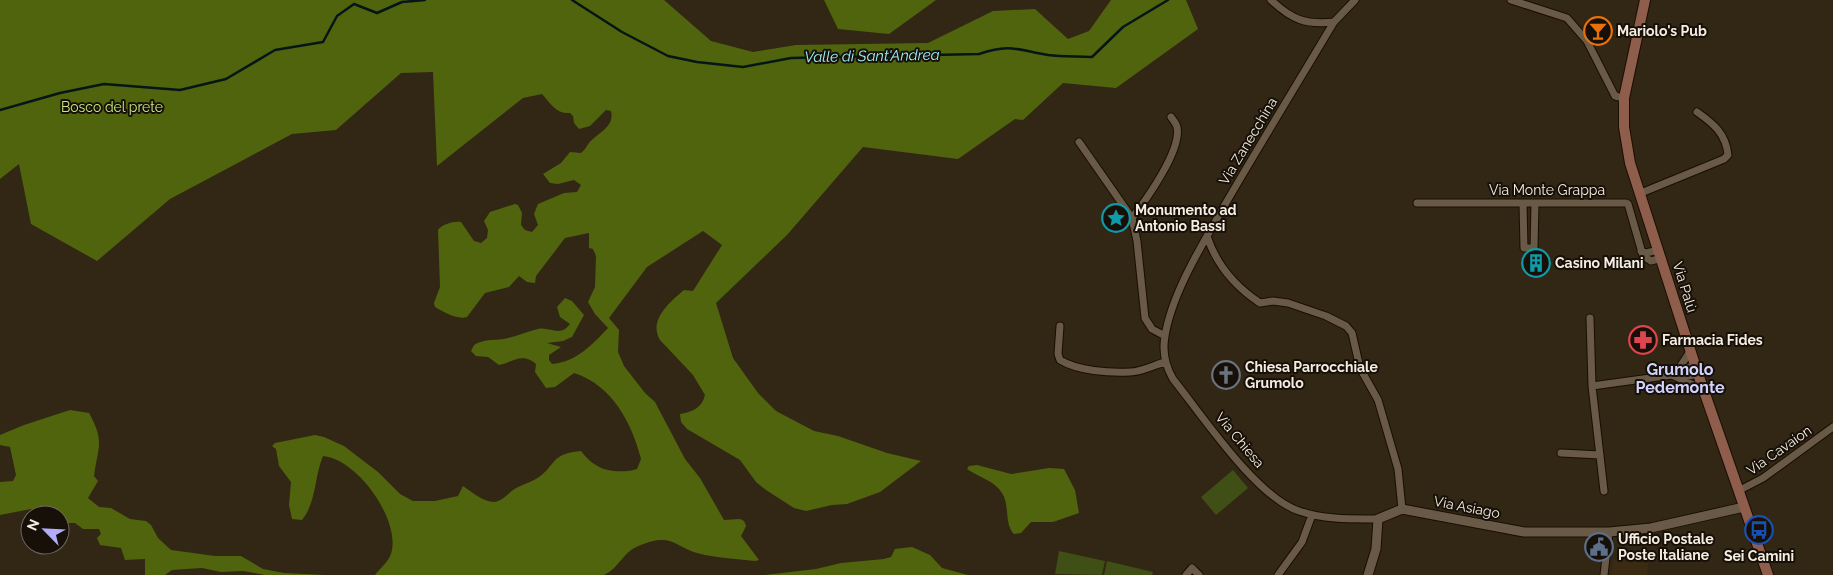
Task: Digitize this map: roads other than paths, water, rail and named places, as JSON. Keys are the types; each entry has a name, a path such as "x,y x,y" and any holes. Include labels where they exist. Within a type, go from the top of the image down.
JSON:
{"main road":[{"name":"Via Palù","path":"1645,0 1624,98 1624,127 1630,163 1696,369 1768,575"}],"street":[{"path":"1271,0 1294,18 1313,24 1334,22"},
{"name":"Via Zanecchina","path":"1207,236 1334,22 1356,0"},
{"path":"1511,0 1567,18 1587,41 1615,96 1624,98"},
{"path":"1641,193 1724,159 1728,155 1727,147 1718,127 1697,112"},
{"path":"1132,218 1148,198 1169,159 1177,134 1177,125 1171,117"},
{"path":"1079,142 1132,218 1137,241 1145,318 1152,329 1165,336"},
{"name":"Via Monte Grappa","path":"1417,202 1626,203 1628,204 1643,256 1650,261 1660,254"},
{"path":"1524,203 1524,248 1534,248 1535,203"},
{"path":"1207,236 1212,252 1240,290 1260,303 1288,303 1326,316 1346,326 1352,333 1360,368 1378,400 1398,469 1402,509 1378,519 1376,549 1368,575"},
{"name":"Via Chiesa","path":"1207,236 1176,301 1165,336 1165,362 1173,379 1250,473 1278,501 1298,511 1332,519 1378,519"},
{"path":"1590,318 1592,386 1604,492"},
{"path":"1060,326 1058,354 1060,360 1067,364 1102,371 1132,372 1165,362"},
{"path":"1672,375 1679,369 1691,350"},
{"path":"1679,369 1691,367 1696,369 1692,375 1680,378"},
{"path":"1592,386 1672,375 1704,390"},
{"name":"Via Cavaion","path":"1738,491 1763,478 1833,426"},
{"path":"1561,453 1600,455"},
{"name":"Via Asiago","path":"1402,509 1524,532 1609,532 1651,528 1744,507"},
{"path":"1278,575 1302,542 1312,515"},
{"path":"1604,575 1609,532"},
{"path":"1186,575 1192,568 1199,575"}],"waterway":[{"name":"Valle di Sant'Andrea","path":"0,110 60,93 104,84 180,90 226,79 275,50 323,42 337,16 354,4 377,13 402,2 425,0"},
{"name":"Valle di Sant'Andrea","path":"572,0 622,32 668,56 697,62 743,67 791,58 979,54 1007,48 1054,56 1092,57 1123,27 1168,0"}],"place":[{"name":"Mariolo's Pub","path":"1598,31"},
{"name":"Monumento ad Antonio Bassi","path":"1116,218"},
{"name":"Casino Milani","path":"1536,263"},
{"name":"Farmacia Fides","path":"1643,340"},
{"name":"Chiesa Parrocchiale Grumolo","path":"1226,375"},
{"name":"Sei Camini","path":"1759,530"},
{"name":"Ufficio Postale Poste Italiane","path":"1599,547"}],"district":[{"name":"Grumolo Pedemonte","path":"1680,378"}],"park label":[{"name":"Bosco del prete","path":"112,107"}]}
